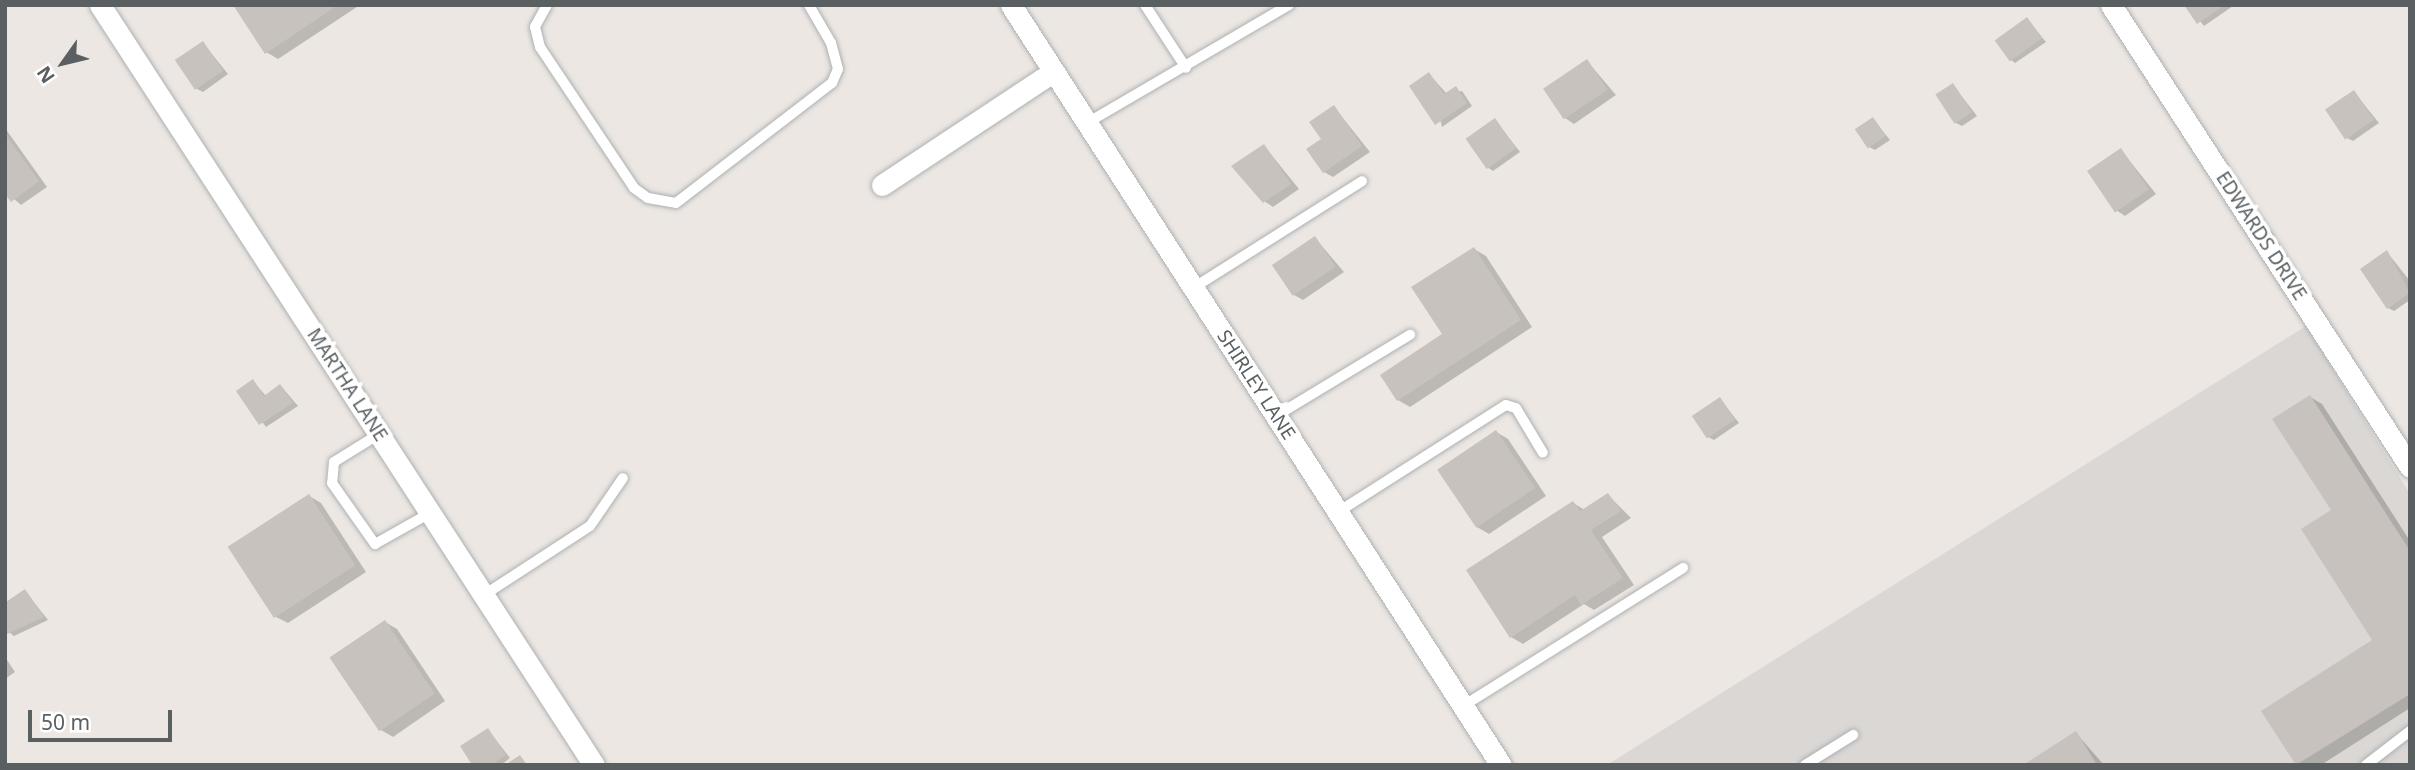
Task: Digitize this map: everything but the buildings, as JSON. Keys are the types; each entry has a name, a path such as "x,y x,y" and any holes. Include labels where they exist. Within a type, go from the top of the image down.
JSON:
{"street":[{"name":"MARTHA LANE","path":"100,5 594,765"},
{"name":"SHIRLEY LANE","path":"1011,5 1501,765"},
{"name":"EDWARDS DRIVE","path":"2111,5 2410,467"},
{"path":"882,185 1053,72"}],"lane":[{"path":"547,5 535,27 540,47 634,188 648,198 676,203 832,83 838,69 831,43 809,5"},
{"path":"1145,5 1186,68"},
{"path":"1087,123 1186,68 1289,5"},
{"path":"1193,288 1362,181"},
{"path":"1276,416 1410,335"},
{"path":"1338,512 1506,405 1516,408 1543,453"},
{"path":"379,434 334,462 332,483 375,544 430,513"},
{"path":"484,595 590,526 623,478"},
{"path":"1463,706 1683,568"},
{"path":"2366,765 2410,731"},
{"path":"1805,765 1853,735"}],"shaded area":[{"path":"2306,326 2410,494 2410,765 1607,765"}]}
